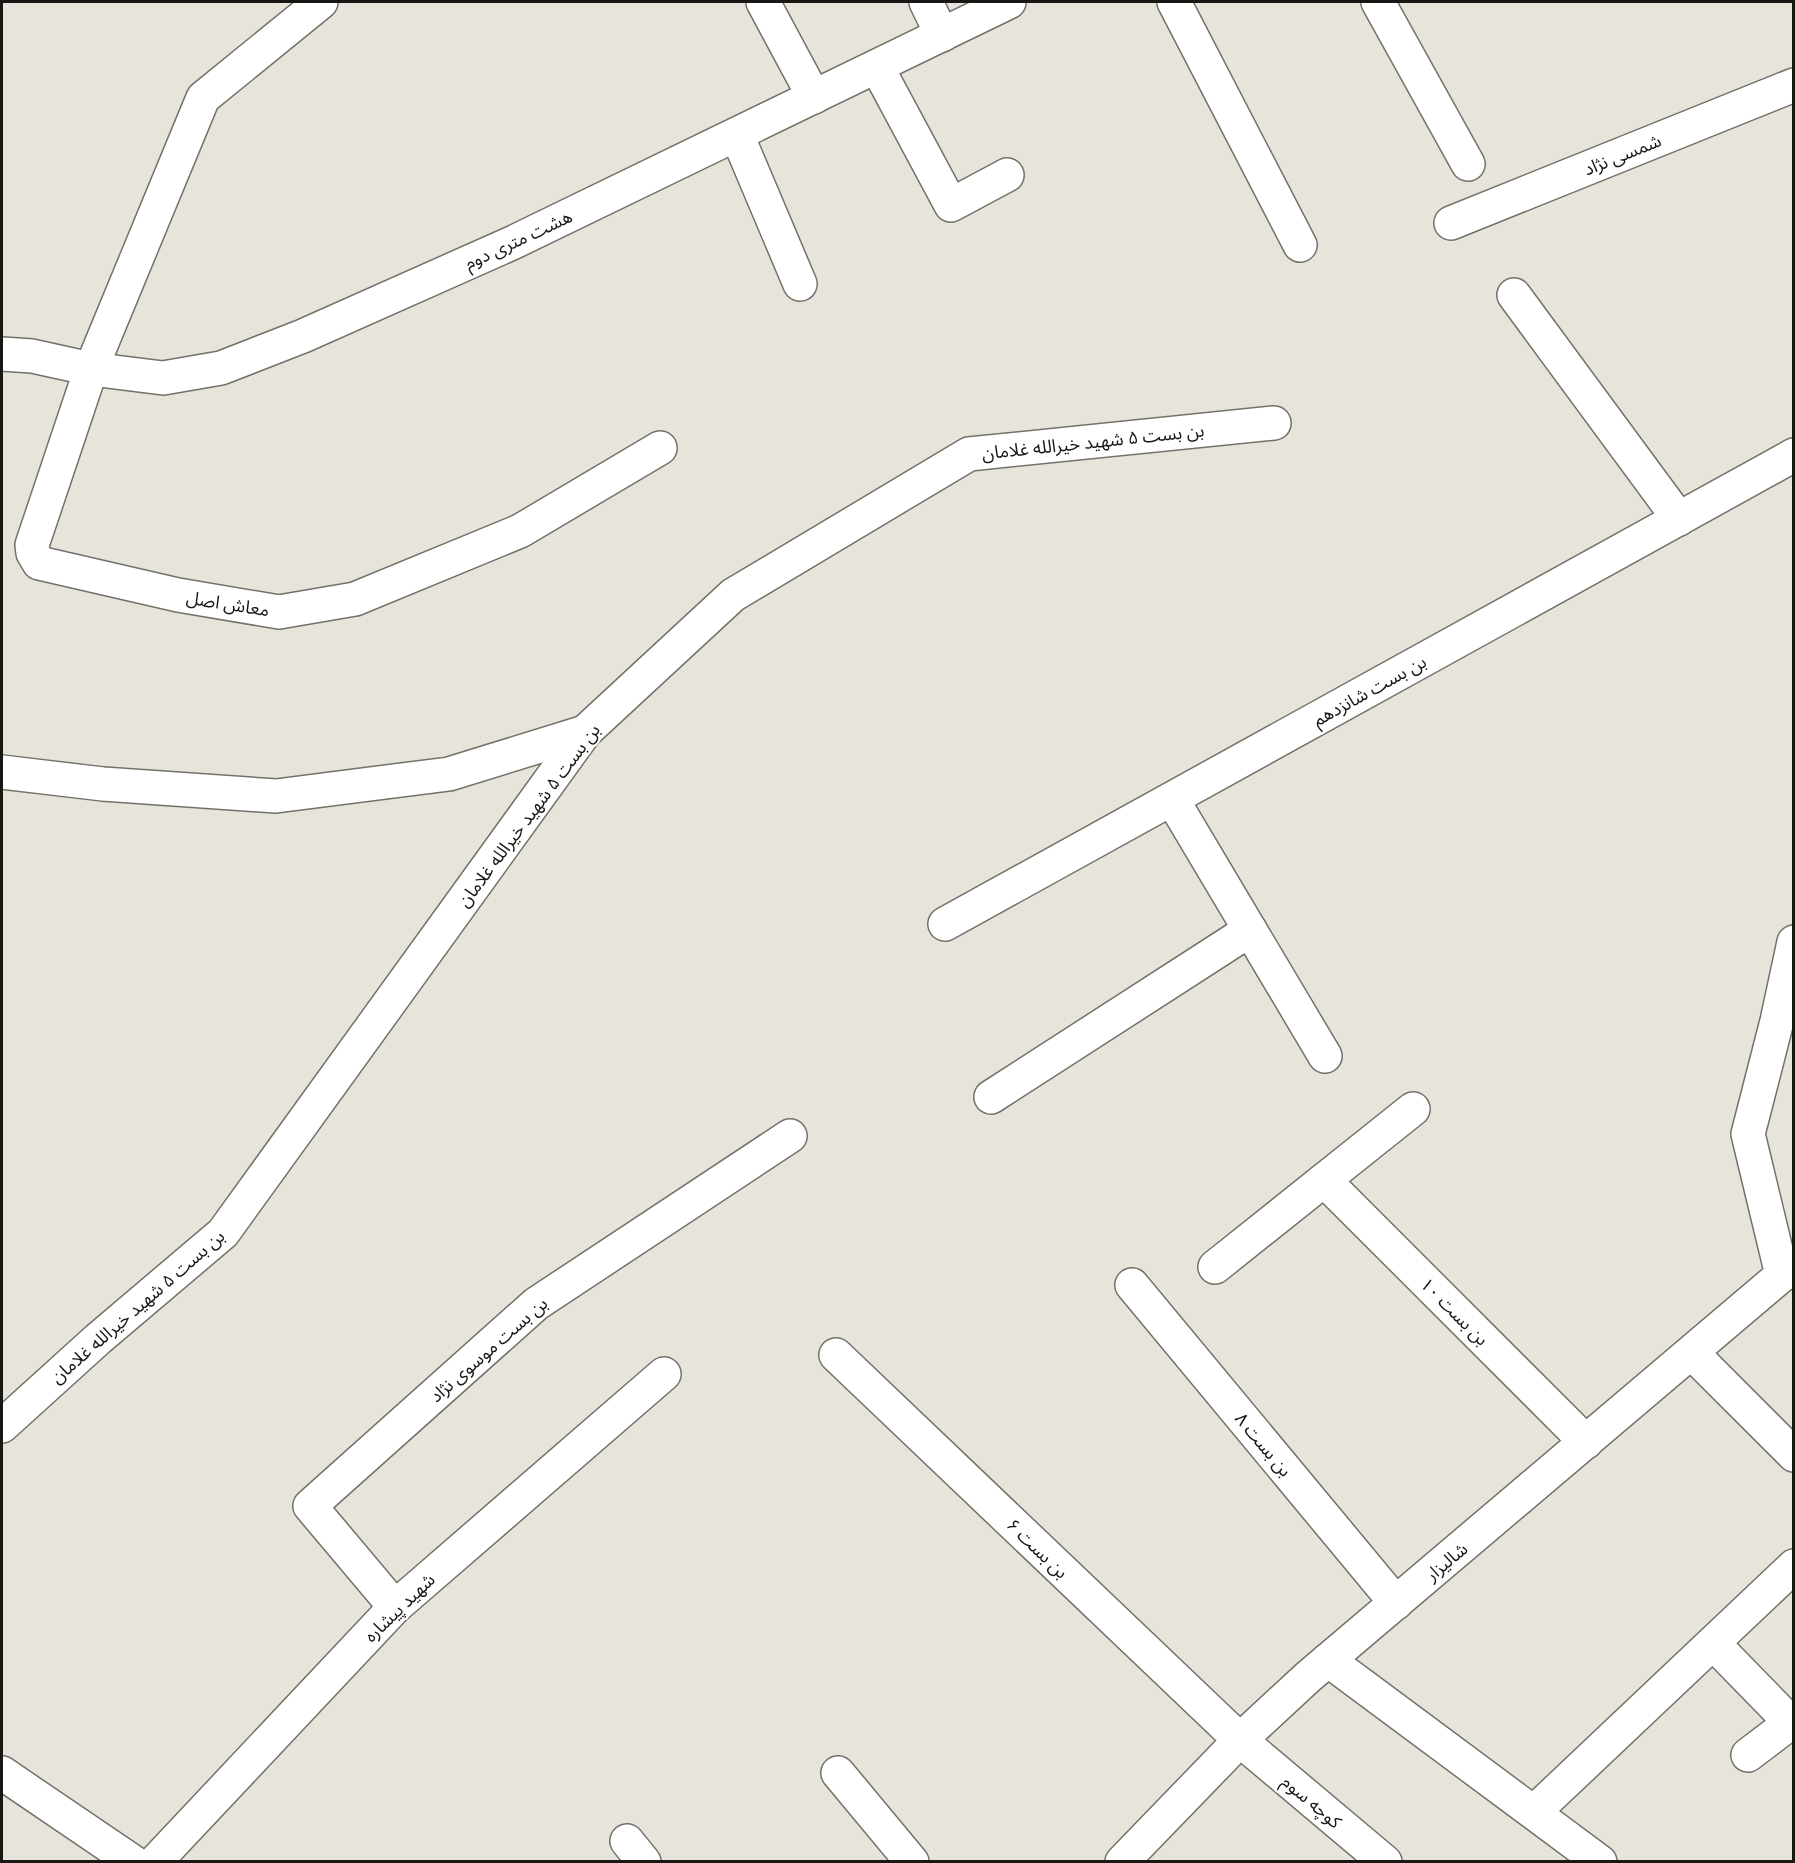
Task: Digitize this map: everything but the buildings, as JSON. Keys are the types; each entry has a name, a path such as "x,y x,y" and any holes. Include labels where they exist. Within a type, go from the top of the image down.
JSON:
{"street":[{"path":"91,369 203,98 321,2"},
{"path":"763,2 814,97"},
{"path":"926,2 942,35"},
{"name":"هشت متری دوم","path":"2,354 32,356 91,369 163,378 221,368 303,336 512,243 1009,2"},
{"path":"1174,2 1300,245"},
{"path":"1378,2 1468,164"},
{"path":"877,67 951,205 1007,175"},
{"name":"شمسی نژاد","path":"1451,223 1794,85"},
{"path":"737,135 800,284"},
{"path":"1514,295 1679,519"},
{"name":"معاش اصل","path":"91,369 32,545 33,553 39,563 178,596 279,612 355,599 520,531 660,448"},
{"name":"بن بست ۵ شهید خیرالله غلامان","path":"2,1426 98,1339 224,1233 585,732 733,595 969,454 1274,423"},
{"name":"بن بست شانزدهم","path":"945,924 1794,455"},
{"path":"2,772 103,784 276,796 449,774 585,732"},
{"path":"1172,799 1325,1056"},
{"path":"992,1097 1250,930"},
{"path":"1788,1272 1748,1134 1777,1021 1794,942"},
{"path":"1215,1267 1413,1109"},
{"name":"بن بست موسوی نژاد","path":"395,1607 310,1506 536,1304 790,1136"},
{"name":"بن بست ۱۰","path":"1324,1180 1586,1443"},
{"name":"شالیزار","path":"1122,1862 1240,1740 1328,1660 1788,1272"},
{"name":"بن بست ۸","path":"1132,1285 1396,1603"},
{"path":"1692,1353 1794,1455"},
{"name":"بن بست ۶","path":"836,1355 1240,1740"},
{"name":"شهید پیشاره","path":"155,1862 395,1607 664,1374"},
{"path":"1534,1812 1794,1566"},
{"path":"1713,1643 1792,1721 1748,1755"},
{"path":"1328,1660 1600,1862"},
{"name":"کوچه سوم","path":"1240,1740 1385,1862"},
{"path":"2,1773 133,1862"},
{"path":"838,1773 912,1862"}]}
